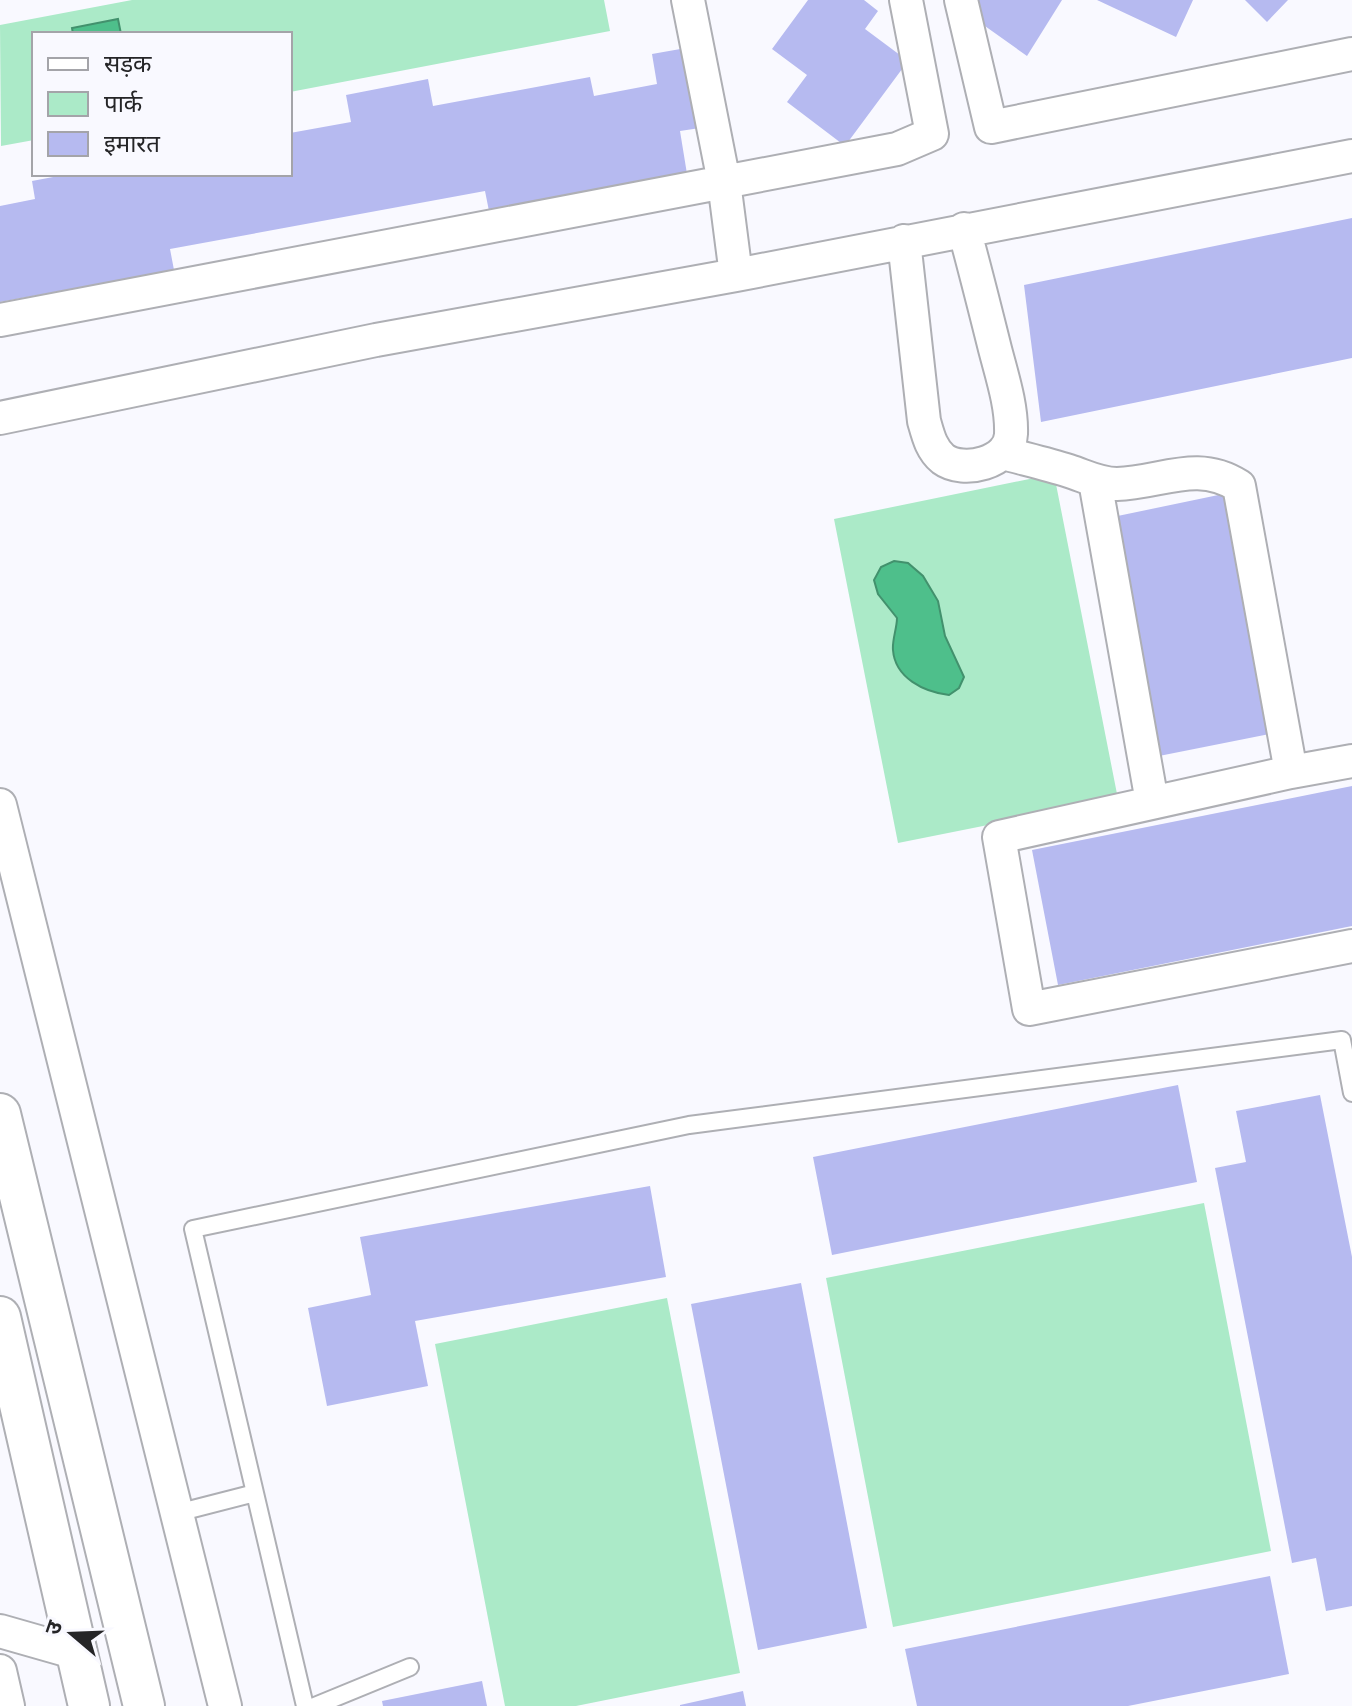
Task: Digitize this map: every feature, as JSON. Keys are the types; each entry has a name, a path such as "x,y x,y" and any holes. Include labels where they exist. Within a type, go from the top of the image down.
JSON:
{"street":[{"path":"688,0 724,182 736,275"},
{"path":"0,320 897,149 932,134 906,0"},
{"path":"961,0 991,127 1352,54"},
{"path":"0,418 376,340 736,275 1352,156"},
{"path":"904,241 924,421 931,444 940,457 952,465 970,466 1003,453 1011,438 1011,416 964,229"},
{"path":"1003,453 1095,481 1117,484 1202,473 1223,476 1239,486 1291,772"},
{"path":"1095,481 1152,802"},
{"path":"1352,761 999,837 1029,1009 1352,946"},
{"path":"0,805 225,1706"},
{"path":"0,1114 144,1706"},
{"path":"0,1317 89,1706"},
{"path":"11,1634 77,1653"},
{"path":"0,1671 8,1706"}],"lane":[{"path":"305,1706 193,1229 689,1125 1342,1040 1352,1093"},
{"path":"177,1513 255,1493"},
{"path":"315,1706 410,1667"}],"green space":[{"path":"132,0 604,0 610,31 292,92 292,32 32,32 32,140 1,146 0,25"},
{"path":"1054,474 1118,799 898,843 834,519"},
{"path":"1204,1203 1271,1551 893,1627 826,1278"},
{"path":"667,1298 740,1673 576,1706 505,1706 435,1344"}],"shaded area":[{"path":"118,19 121,32 73,32 72,28"},
{"path":"894,561 908,563 923,576 938,601 945,636 964,677 959,688 949,695 930,691 912,682 895,660 893,646 897,618 878,594 874,580 881,567"}],"building":[{"path":"808,0 864,0 878,11 865,29 908,61 845,146 787,102 807,75 772,49"},
{"path":"977,0 1062,0 1027,56 968,14"},
{"path":"1097,0 1193,0 1176,37"},
{"path":"1245,0 1288,0 1267,22"},
{"path":"686,48 700,128 680,131 687,174 489,211 485,191 170,249 174,270 0,302 0,206 35,199 32,181 58,176 292,176 292,133 351,122 346,95 428,79 433,106 590,77 594,96 657,84 652,54"},
{"path":"1352,218 1352,358 1041,422 1024,285"},
{"path":"1228,493 1275,733 1154,757 1108,518"},
{"path":"1352,786 1352,926 1058,985 1032,850"},
{"path":"1178,1085 1197,1182 832,1255 813,1157"},
{"path":"1320,1095 1352,1257 1352,1606 1326,1611 1316,1558 1292,1563 1215,1168 1246,1162 1236,1111"},
{"path":"650,1186 666,1277 415,1321 428,1386 327,1406 308,1308 371,1295 360,1237"},
{"path":"801,1283 867,1628 758,1650 691,1304"},
{"path":"1270,1576 1289,1674 1128,1706 917,1706 905,1649"},
{"path":"482,1681 487,1706 383,1706 382,1701"},
{"path":"743,1691 746,1706 680,1706 680,1705"}]}
